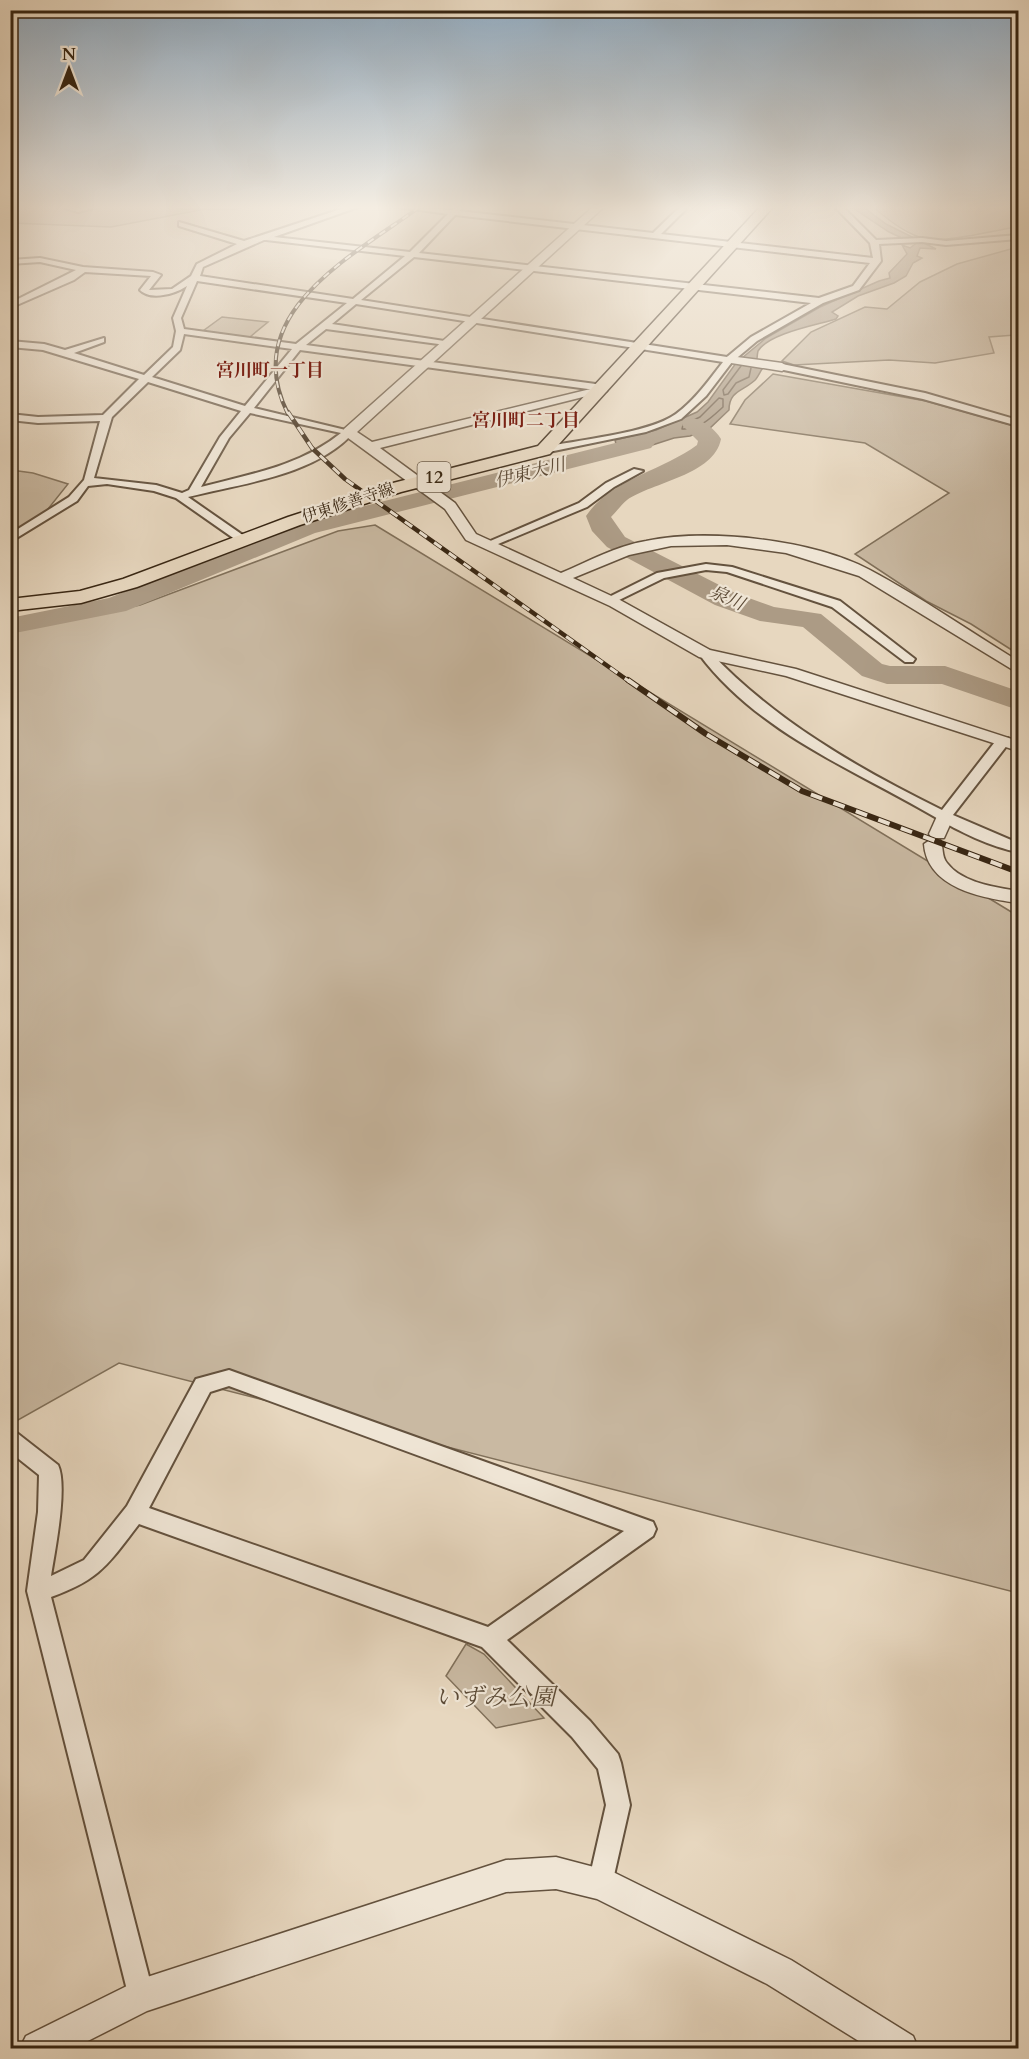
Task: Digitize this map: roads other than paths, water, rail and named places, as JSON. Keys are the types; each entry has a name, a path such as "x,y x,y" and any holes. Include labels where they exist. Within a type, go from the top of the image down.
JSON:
{"main road":[{"path":"544,450 680,302"},
{"name":"伊東修善寺線","path":"15,606 91,594 130,583 243,540 544,450"}],"street":[{"path":"90,481 88,478 106,418 177,348 180,331 177,318 183,302"},
{"path":"349,302 642,344 782,367 925,396 1018,423"},
{"path":"180,496 259,477 305,462 333,447 422,363 493,302"},
{"path":"544,450 583,444 636,431 678,417 703,394 729,360 753,339 818,302"},
{"path":"193,492 225,437 297,348 355,303"},
{"path":"324,326 446,342"},
{"path":"180,331 603,388"},
{"path":"64,354 101,340"},
{"path":"10,344 44,347 246,409 349,432 450,506 471,537 609,600 705,654 790,672 1011,744"},
{"path":"369,447 603,388"},
{"path":"10,417 45,420 106,418"},
{"path":"487,545 583,505 610,485 638,471"},
{"path":"10,539 73,500 84,484 90,481 125,483 180,496 243,540"},
{"path":"560,578 625,551 661,542 713,541 775,548 844,564 864,573 1018,668"},
{"path":"609,600 661,575 684,569 728,568 836,604 909,659"},
{"path":"705,654 729,682 757,708 938,832 1018,848"},
{"path":"1011,744 961,790 938,832 932,851 937,862 954,879 984,892 1018,897"},
{"path":"38,1591 67,1581 92,1567 135,1513 203,1385 229,1378 645,1529 490,1639"},
{"path":"10,1439 50,1471 49,1512 38,1591 141,1996"},
{"path":"135,1513 490,1639 581,1729 609,1763 618,1805 601,1884"},
{"path":"38,2049 141,1996 506,1876 556,1873 601,1884 779,1972 900,2049"}],"water":[{"path":"831,302 848,302 832,312 838,316 836,319 783,335 764,345 758,351 756,365 762,369 757,377 734,395 729,410 710,428 690,436 674,438 640,449 581,458 617,448 615,440 656,430 697,412 708,402 736,363 766,338"}],"waterway":[{"name":"泉川","path":"693,425 710,439 708,448 685,465 619,495 598,516 605,531 616,542 725,599 770,615 811,620 872,670 887,675 945,675 1018,701"},
{"name":"伊東大川","path":"10,626 116,605 306,528 643,443"}],"railway":[{"path":"288,414 276,378 278,346 290,317 301,302"},
{"path":"288,412 312,448 345,479 630,682"},
{"path":"628,680 706,734 802,791 1018,872"}],"district":[{"name":"宮川町一丁目","path":"270,370"},
{"name":"宮川町二丁目","path":"526,420"}],"park label":[{"name":"いずみ公園","path":"495,1697"}]}
